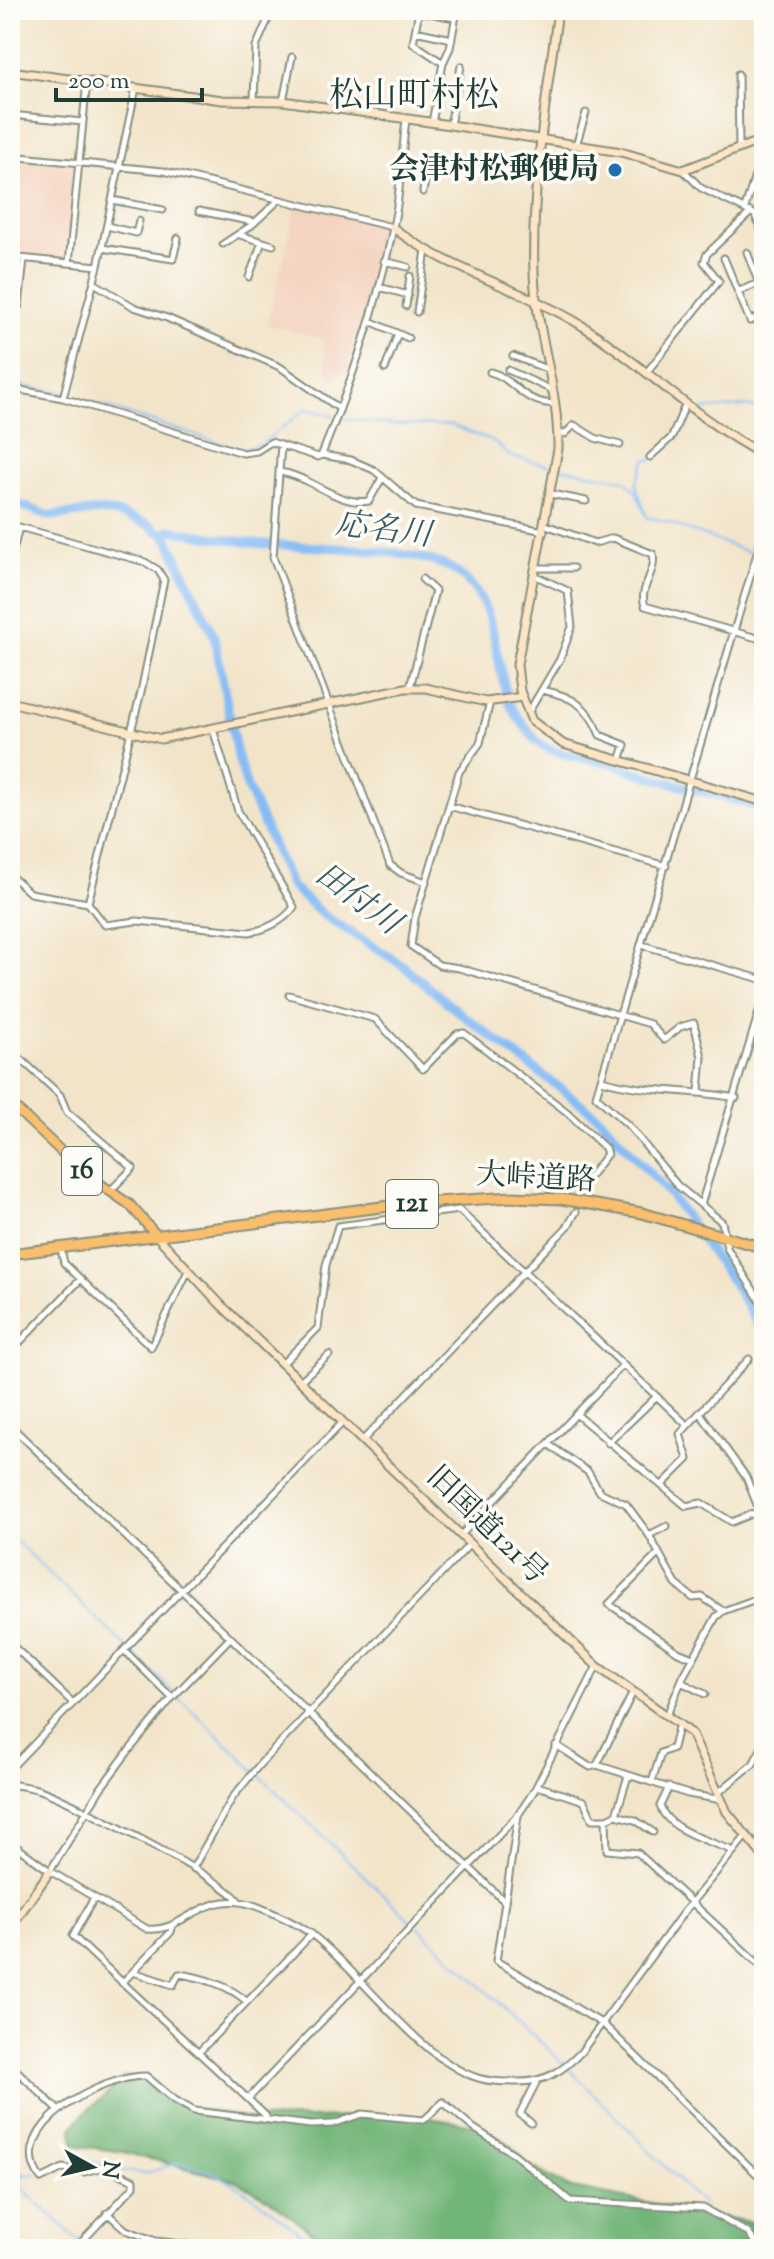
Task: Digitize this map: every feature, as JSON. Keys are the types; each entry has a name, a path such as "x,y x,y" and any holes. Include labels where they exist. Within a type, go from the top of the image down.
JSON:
{"highway":[{"name":"大峠道路","path":"157,1236 483,1197 561,1199 666,1219 764,1248"},
{"name":"121","path":"10,1254 157,1236"}],"main road":[{"name":"16","path":"10,1103 83,1172 141,1215 157,1236"}],"street":[{"path":"17,10 10,73 222,100 283,101 630,154 683,170 701,188 764,219"},
{"path":"254,100 256,47 272,10"},
{"path":"432,123 457,10"},
{"path":"558,10 534,218 537,304 558,434 545,528 517,664 519,698 539,729 557,741 764,802"},
{"path":"443,63 413,43 419,11 444,13 455,18"},
{"path":"415,31 452,39"},
{"path":"283,101 292,57"},
{"path":"450,125 461,66"},
{"path":"738,74 739,147"},
{"path":"69,263 87,81"},
{"path":"63,398 98,266 136,87"},
{"path":"576,146 586,113"},
{"path":"10,115 83,122"},
{"path":"322,455 370,321 379,287 392,227 406,120"},
{"path":"683,170 764,139"},
{"path":"10,156 163,171 392,227 427,249 583,326 722,433 764,455"},
{"path":"399,177 426,174 423,192"},
{"path":"745,208 755,176"},
{"path":"112,200 163,210"},
{"path":"223,244 239,235 278,200"},
{"path":"199,211 255,222"},
{"path":"753,213 764,237"},
{"path":"719,280 704,262 707,254 753,213"},
{"path":"107,226 136,233 139,221"},
{"path":"239,235 273,245"},
{"path":"102,248 173,259 178,238"},
{"path":"249,277 262,242"},
{"path":"417,312 427,249"},
{"path":"747,252 761,282 764,297"},
{"path":"10,257 98,266"},
{"path":"724,258 750,321 764,315"},
{"path":"19,306 24,259"},
{"path":"384,261 408,267"},
{"path":"406,306 410,276"},
{"path":"646,373 719,280 732,276"},
{"path":"739,292 761,282"},
{"path":"94,283 134,307 280,367 340,409"},
{"path":"379,287 408,295"},
{"path":"370,321 397,336 408,338"},
{"path":"385,369 397,336"},
{"path":"513,356 549,370"},
{"path":"508,370 552,390"},
{"path":"490,372 502,376 517,392 555,404"},
{"path":"10,388 63,398 243,453 253,452 271,442 318,457 351,460 382,478 416,506 545,528 595,543 613,538 650,552 655,562 644,593 645,606 764,640"},
{"path":"650,457 672,437 685,405"},
{"path":"558,434 565,434 574,425 595,438 620,445"},
{"path":"281,445 273,557 390,865 401,873 426,882"},
{"path":"279,472 299,476 325,491 362,502 369,501 382,478"},
{"path":"551,494 586,501"},
{"path":"10,563 19,527 145,562 162,574 165,585 88,903"},
{"path":"764,530 596,1096 629,1126 678,1186 722,1222 721,1235 727,1248 764,1307"},
{"path":"536,572 573,568"},
{"path":"528,713 560,659 573,613 568,591 536,572"},
{"path":"410,687 435,591 422,579"},
{"path":"10,702 161,739 410,687 490,702 519,698"},
{"path":"542,690 579,702 596,720 600,735 625,745 620,761"},
{"path":"490,702 480,743 459,772 410,942 422,956 443,967 459,968 654,1026 664,1040 680,1027 694,1023 702,1051 699,1091"},
{"path":"10,875 30,893 88,903 105,925 137,921 249,932 264,929 291,913 294,907 238,811 217,727"},
{"path":"449,806 666,866"},
{"path":"642,945 764,980"},
{"path":"289,995 375,1019 423,1069 457,1034 464,1033 580,1122 605,1148 607,1154 578,1191"},
{"path":"701,1205 736,1098 764,995"},
{"path":"10,1049 60,1095 67,1112 133,1168 110,1191"},
{"path":"602,1080 640,1090 699,1091 736,1098"},
{"path":"10,1121 18,1110"},
{"path":"282,1364 318,1328 326,1265 338,1226 459,1210 687,1425"},
{"path":"363,1440 526,1271 575,1218 576,1212"},
{"name":"旧国道121号","path":"157,1236 282,1364 597,1666 679,1723 698,1741 722,1800 764,1857"},
{"path":"61,1249 62,1260 151,1347 188,1271"},
{"path":"10,1352 81,1279"},
{"path":"300,1381 329,1355"},
{"path":"663,1484 688,1459 679,1439 687,1425 749,1359"},
{"path":"461,1535 623,1365"},
{"path":"608,1443 655,1398"},
{"path":"700,1413 746,1477 764,1522"},
{"path":"576,1414 686,1506 701,1503 730,1522 759,1511"},
{"path":"10,1769 343,1422"},
{"path":"10,1425 505,1902"},
{"path":"548,1444 588,1472 602,1494 626,1504 683,1591 693,1598 704,1598 723,1611"},
{"path":"649,1535 667,1526"},
{"path":"193,1868 233,1797 309,1712 470,1544"},
{"path":"658,1554 609,1604 678,1652 693,1658"},
{"path":"667,1715 693,1658 723,1611 764,1596"},
{"path":"10,1928 88,1814 101,1788 175,1696 230,1638"},
{"path":"10,1643 73,1703"},
{"path":"124,1650 175,1696"},
{"path":"248,2099 518,1815 537,1786 597,1666"},
{"path":"681,1682 705,1694"},
{"path":"597,1765 633,1692"},
{"path":"652,1782 661,1753 673,1748 679,1723"},
{"path":"556,1745 590,1767 597,1765 717,1802 722,1800"},
{"path":"719,1792 750,1767 763,1749"},
{"path":"616,1815 628,1776"},
{"path":"10,1784 40,1790 193,1868 238,1897 239,1902"},
{"path":"537,1786 581,1800 592,1819 616,1815 635,1820 653,1832"},
{"path":"669,1787 660,1806 663,1813 684,1830 734,1851"},
{"path":"518,1815 496,1961 603,2024 764,2181"},
{"path":"606,1819 607,1850 638,1853 764,1969"},
{"path":"10,1842 50,1871 147,1929 173,1924 203,1907 239,1902 265,1909 312,1934 423,2041 464,2072 491,2081 538,2081 566,2068 746,1836"},
{"path":"94,1898 73,1936 267,2117"},
{"path":"122,1983 171,1932 173,1924"},
{"path":"199,2052 312,1934"},
{"path":"133,1972 173,1985 179,1974 197,1978 237,1994 247,2002"},
{"path":"10,2064 59,2111"},
{"path":"75,2249 134,2186 133,2178 104,2167 84,2172 63,2168 44,2179 37,2175 33,2160 34,2142 59,2111 93,2087 128,2075 146,2076 170,2097 194,2111 267,2117 311,2125 333,2124 362,2114 424,2120 443,2102 472,2127 514,2154 570,2201 578,2204 594,2200 703,2208 748,2233 760,2249"},
{"path":"531,2123 520,2114 538,2081"},
{"path":"107,2213 126,2230 156,2241 223,2249"}],"shaded area":[{"path":"10,158 74,164 68,259 65,261 10,255"},
{"path":"296,205 384,224 388,232 353,373 328,379 322,339 267,324"}],"green space":[{"path":"123,2076 148,2080 180,2105 252,2119 419,2116 474,2125 510,2144 528,2164 567,2187 749,2222 764,2227 764,2249 334,2249 268,2199 237,2181 123,2152 74,2145 72,2128"}],"waterway":[{"path":"10,384 58,392 239,449 260,445 306,409 333,416"},
{"path":"702,410 743,406 764,409"},
{"path":"647,518 636,484 645,460 651,460 693,414"},
{"path":"339,418 394,425 451,425 494,442 510,456 550,466"},
{"path":"556,467 624,480 635,490 647,518"},
{"name":"田付川","path":"10,501 50,516 101,511 117,513 147,524 167,537 214,636 237,755 247,787 291,886 323,915 401,964 460,1013 600,1118 671,1196 735,1286 764,1336"},
{"path":"648,518 662,520 764,558"},
{"name":"応名川","path":"163,534 170,530 254,543 389,552 414,556 452,569 480,597 488,613 510,704 541,745 764,809"},
{"path":"10,1535 173,1692"},
{"path":"177,1696 412,1922"},
{"path":"417,1926 564,2064"},
{"path":"568,2068 704,2206"},
{"path":"42,2173 82,2161 142,2173 178,2164 196,2167 214,2173 253,2196 320,2249"},
{"path":"10,2172 20,2175"},
{"path":"36,2174 20,2175 23,2189 87,2249"},
{"path":"707,2212 741,2233 756,2249"}],"place":[{"name":"会津村松郵便局","path":"615,170"}],"district":[{"name":"松山町村松","path":"414,97"}]}
